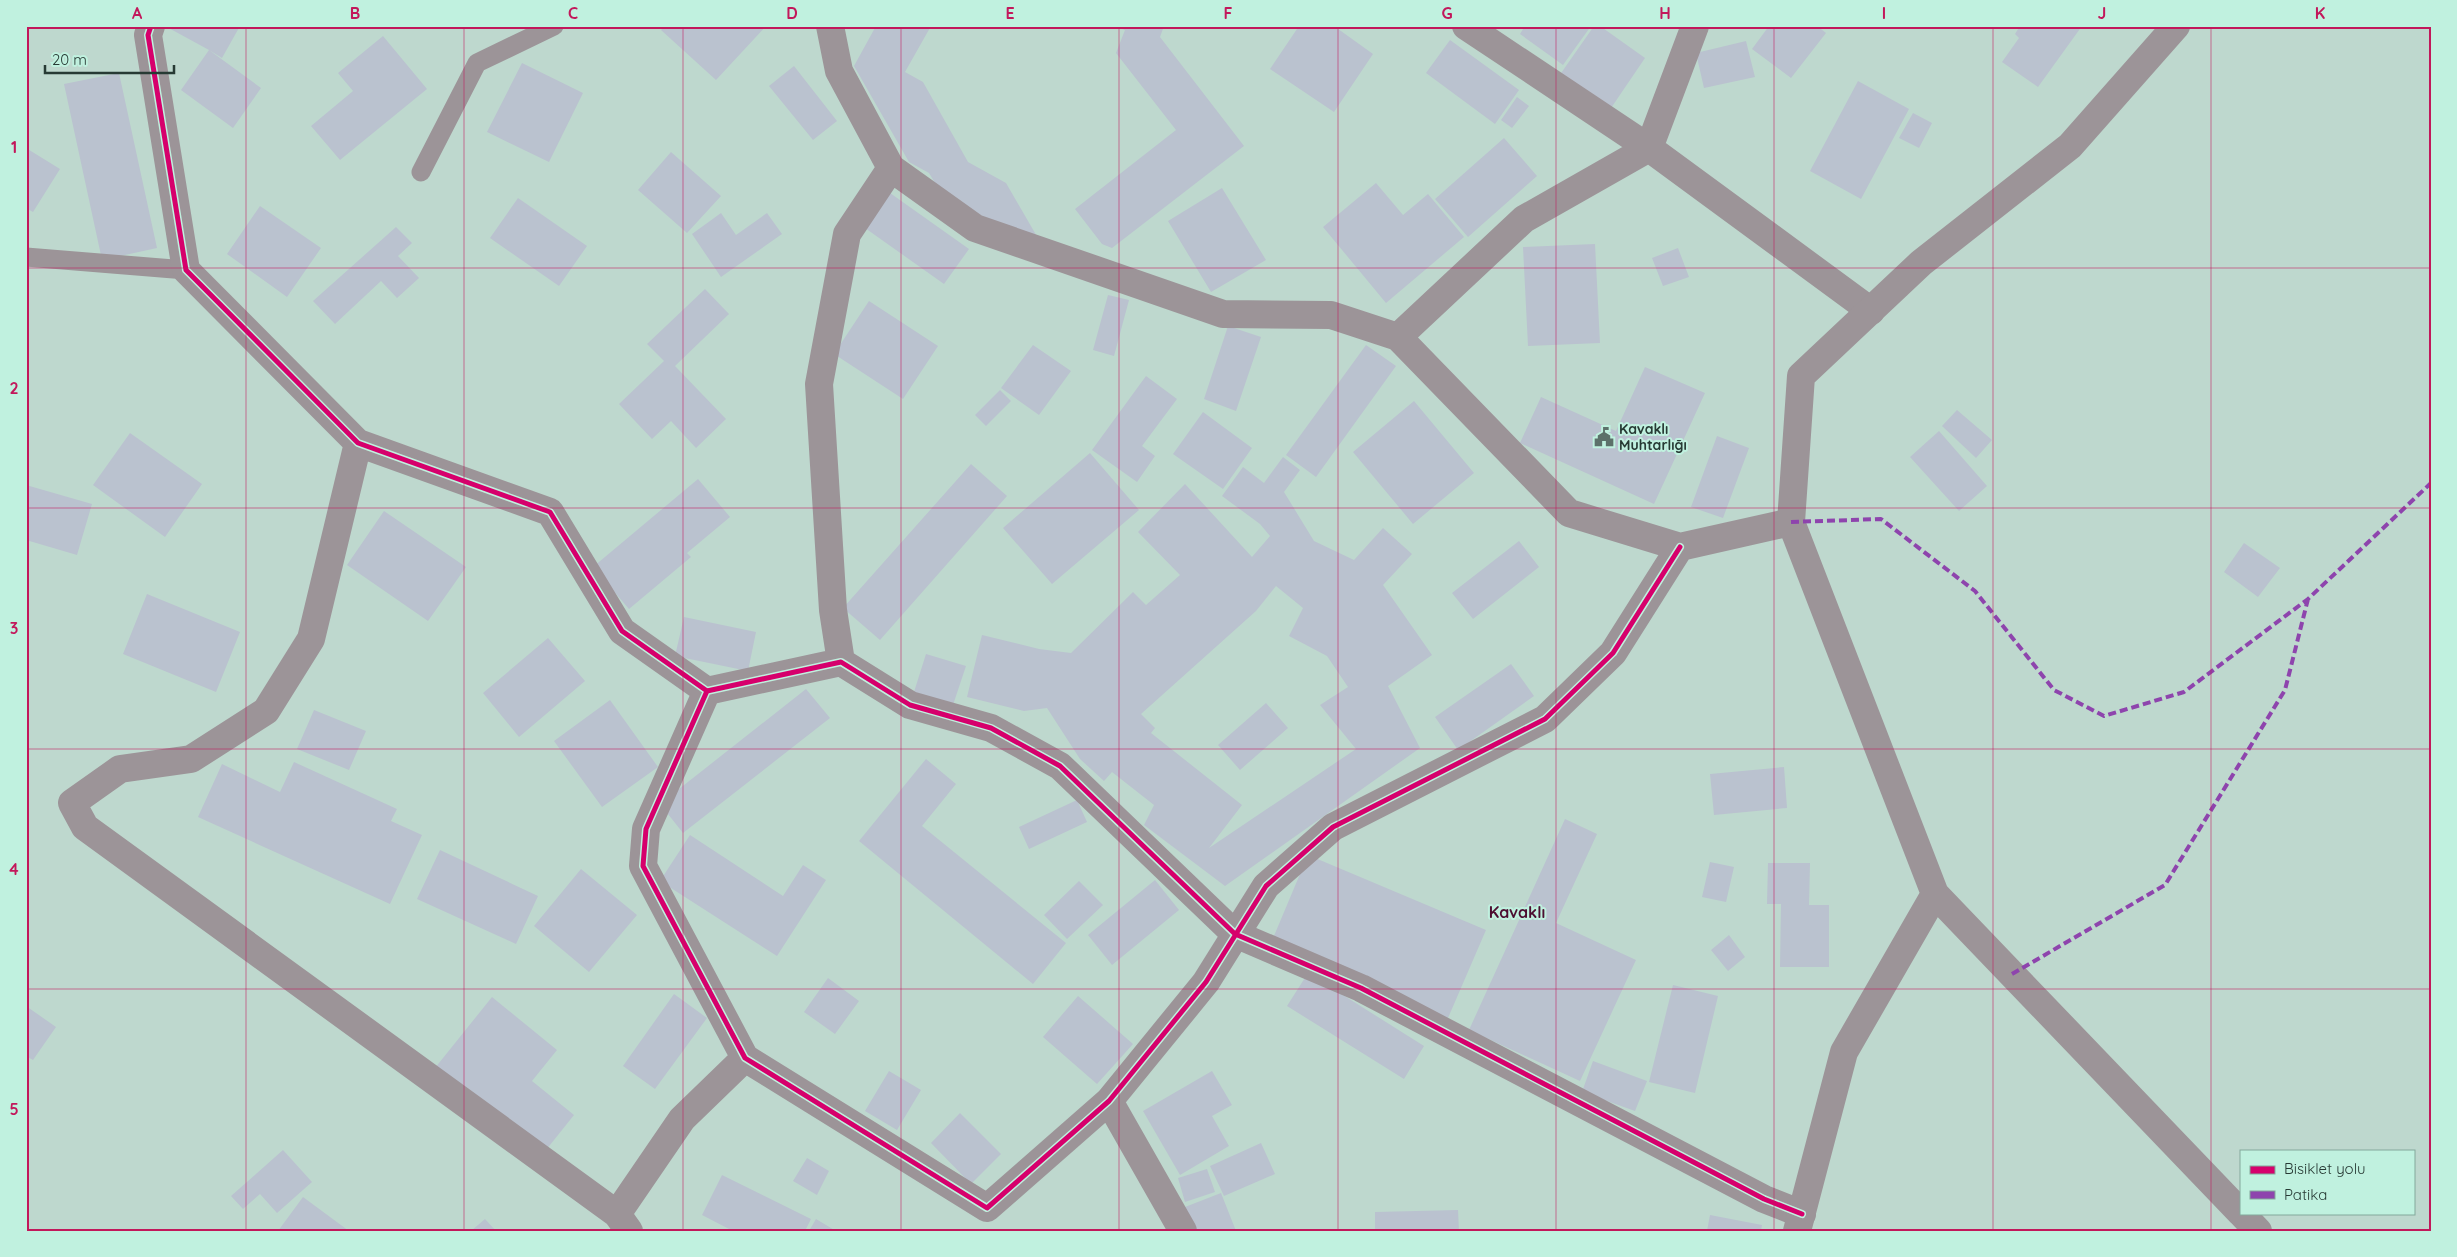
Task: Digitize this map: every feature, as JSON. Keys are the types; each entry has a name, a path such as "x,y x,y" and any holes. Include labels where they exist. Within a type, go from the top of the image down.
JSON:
{"street":[{"path":"151,26 148,36 186,270 358,443 550,512 622,631 706,691 841,662 910,705 991,728 1060,766 1235,934 1361,988 1764,1199 1800,1222 1844,1052 1935,894"},
{"path":"830,26 839,71 891,168 974,228 1223,314 1331,315 1398,337 1570,513 1680,547 1791,522"},
{"path":"1466,26 1650,148 1871,311"},
{"path":"1398,337 1524,219 1650,148 1695,26"},
{"path":"2166,29 2070,146 1921,263 1801,376 1791,522 1935,894 2240,1212"},
{"path":"841,662 833,610 819,384 848,234 891,168"},
{"path":"358,443 311,639 266,711 191,759 120,769 72,803 85,826 623,1222 682,1119 744,1058"},
{"path":"706,691 646,829 643,866 744,1058 987,1208 1109,1101 1206,982 1266,886 1333,827 1545,719 1613,653 1680,547"},
{"path":"1109,1101 1183,1231"},
{"path":"2242,1214 2258,1231"}],"lane":[{"path":"421,172 477,64 554,26"},
{"path":"26,257 186,270"}],"building":[{"path":"165,26 240,26 222,58"},
{"path":"665,26 766,26 716,80 661,30"},
{"path":"876,26 931,26 905,72 923,82 968,162 1006,183 1046,252 941,193 929,173 909,162 854,66"},
{"path":"1115,26 1164,26 1160,37 1244,146 1112,248 1102,244 1075,209 1176,130 1116,53 1125,30"},
{"path":"1299,26 1334,26 1373,54 1334,112 1270,69"},
{"path":"1525,26 1591,26 1563,65 1520,34"},
{"path":"1594,26 1600,26 1645,58 1609,111 1559,76"},
{"path":"1769,26 1823,26 1821,29 1826,33 1791,78 1752,49"},
{"path":"2020,26 2082,26 2038,87 2002,62 2019,38 2015,34"},
{"path":"383,36 427,89 340,160 311,126 353,91 338,73"},
{"path":"1450,40 1519,90 1495,124 1426,73"},
{"path":"1746,41 1755,77 1704,88 1696,53"},
{"path":"209,50 261,88 233,128 181,90"},
{"path":"522,63 583,93 549,162 487,132"},
{"path":"794,66 837,121 813,140 769,86"},
{"path":"119,73 157,248 102,260 64,84"},
{"path":"1858,81 1909,109 1861,199 1810,171"},
{"path":"1517,97 1529,106 1512,128 1501,120"},
{"path":"1913,113 1932,123 1919,148 1899,138"},
{"path":"1504,138 1537,176 1468,237 1435,199"},
{"path":"26,148 60,169 33,212 26,208"},
{"path":"671,152 721,196 687,233 638,190"},
{"path":"1376,183 1403,215 1428,194 1464,237 1386,303 1323,227"},
{"path":"1222,188 1266,260 1211,292 1168,221"},
{"path":"890,193 969,249 944,284 865,228"},
{"path":"518,198 587,246 559,286 490,238"},
{"path":"260,206 321,248 287,297 227,254"},
{"path":"721,213 736,235 767,213 782,234 721,277 692,234"},
{"path":"396,227 412,243 398,256 419,278 397,298 381,281 335,324 313,301"},
{"path":"1595,244 1600,343 1528,346 1523,247"},
{"path":"1678,248 1689,277 1663,286 1652,258"},
{"path":"705,289 729,314 675,366 726,419 696,448 671,421 652,439 619,404 664,361 647,344"},
{"path":"1108,295 1129,300 1114,356 1093,350"},
{"path":"869,301 938,346 903,399 834,354"},
{"path":"1228,326 1261,337 1236,411 1204,399"},
{"path":"1033,345 1071,371 1039,415 1001,388"},
{"path":"1366,345 1396,366 1316,477 1286,455"},
{"name":"Kavaklı Muhtarlığı","path":"1645,367 1705,393 1654,504 1520,443 1541,397 1616,431"},
{"path":"1146,376 1177,399 1142,446 1155,456 1137,482 1092,450"},
{"path":"1000,390 1011,401 986,426 975,415"},
{"path":"1414,401 1474,473 1413,524 1353,452"},
{"path":"1957,410 1992,440 1976,458 1942,426"},
{"path":"1203,412 1252,448 1223,489 1173,454"},
{"path":"1939,431 1987,486 1959,511 1910,457"},
{"path":"130,433 202,484 165,537 93,485"},
{"path":"1717,436 1749,448 1723,518 1691,507"},
{"path":"1090,453 1139,510 1052,584 1003,528"},
{"path":"1283,457 1300,470 1284,492 1314,541 1354,560 1383,528 1412,554 1383,585 1432,655 1388,686 1420,748 1225,886 1144,825 1154,805 1112,772 1104,781 1080,759 1047,708 1024,711 967,697 982,635 1039,649 1071,653 1133,592 1146,605 1180,575 1138,532 1185,484 1252,557 1270,536 1260,524 1222,496 1243,467 1264,483","holes":["1276,586 1303,608 1289,636 1327,656 1348,687 1320,705 1356,749 1209,848 1242,805 1151,733 1155,728 1141,714 1256,611"]},
{"path":"971,464 1007,496 880,640 843,608"},
{"path":"698,479 730,517 687,553 691,557 629,609 593,567"},
{"path":"26,485 92,504 77,555 26,540"},
{"path":"384,511 466,567 428,621 347,565"},
{"path":"1519,541 1539,567 1473,619 1452,593"},
{"path":"2244,543 2280,568 2258,597 2224,572"},
{"path":"147,594 240,632 216,692 123,654"},
{"path":"684,617 756,632 748,671 675,656"},
{"path":"548,638 585,681 519,737 483,693"},
{"path":"926,654 966,666 953,705 914,692"},
{"path":"1511,664 1534,696 1458,750 1435,717"},
{"path":"806,689 830,718 683,833 660,804"},
{"path":"610,700 658,767 602,807 554,741"},
{"path":"1266,703 1288,728 1240,770 1218,745"},
{"path":"314,710 366,731 349,770 297,749"},
{"path":"926,759 956,784 922,826 1066,943 1033,984 859,841"},
{"path":"294,762 397,809 391,821 422,835 390,904 198,817 222,764 280,792"},
{"path":"1784,767 1787,808 1714,815 1710,774"},
{"path":"1077,800 1087,822 1029,849 1019,827"},
{"path":"1565,819 1597,834 1556,923 1636,960 1580,1081 1469,1030"},
{"path":"690,835 783,896 803,865 826,880 777,956 660,881"},
{"path":"440,850 538,896 516,944 417,899"},
{"path":"1308,855 1486,930 1448,1018 1271,943"},
{"path":"1710,862 1734,867 1726,902 1702,897"},
{"path":"1768,863 1810,863 1809,905 1829,905 1829,967 1780,967 1781,904 1767,904"},
{"path":"581,869 637,915 589,972 534,926"},
{"path":"1155,880 1179,910 1112,965 1088,935"},
{"path":"1079,881 1103,905 1067,939 1044,915"},
{"path":"1729,935 1745,957 1728,971 1711,950"},
{"path":"1308,973 1424,1046 1404,1079 1287,1006"},
{"path":"828,978 859,1001 835,1034 804,1012"},
{"path":"1673,985 1718,996 1695,1093 1649,1082"},
{"path":"674,994 707,1018 655,1089 623,1066"},
{"path":"1078,996 1133,1044 1097,1084 1043,1037"},
{"path":"492,997 557,1050 532,1081 574,1115 542,1155 435,1068"},
{"path":"26,1006 56,1027 33,1060 26,1056"},
{"path":"1593,1061 1647,1081 1635,1111 1582,1092"},
{"path":"889,1071 921,1090 897,1130 865,1111"},
{"path":"1212,1071 1232,1105 1212,1116 1229,1146 1180,1175 1143,1111"},
{"path":"960,1113 1001,1154 971,1184 931,1143"},
{"path":"1261,1143 1275,1174 1224,1196 1210,1166"},
{"path":"283,1150 312,1182 277,1213 260,1194 243,1209 231,1196"},
{"path":"807,1158 829,1171 817,1195 793,1181"},
{"path":"1207,1169 1215,1192 1185,1202 1178,1178"},
{"path":"722,1175 811,1219 805,1231 733,1231 702,1215"},
{"path":"1221,1193 1236,1231 1195,1231 1185,1207"},
{"path":"303,1197 349,1231 278,1231"},
{"path":"1458,1210 1459,1231 1375,1231 1375,1212"},
{"path":"1710,1215 1762,1225 1761,1231 1707,1231"},
{"path":"485,1219 496,1231 471,1231"},
{"path":"816,1219 836,1231 809,1231"}],"marked path":[{"path":"1791,522 1881,519 1975,591 2054,690 2104,716 2184,692 2308,599 2431,483"},
{"path":"2012,974 2165,885 2285,690 2308,599"}],"cycle path":[{"path":"151,26 148,35 186,270 358,443 550,512 622,631 707,691 841,662 910,705 991,728 1060,766 1235,934 1361,988 1764,1199 1802,1214"},
{"path":"707,691 646,829 643,866 745,1058 987,1208 1109,1101 1206,982 1266,886 1333,827 1545,719 1613,653 1680,547"}],"place":[{"name":"Kavaklı Muhtarlığı","path":"1604,437"}],"district":[{"name":"Kavaklı","path":"1517,912"}]}
